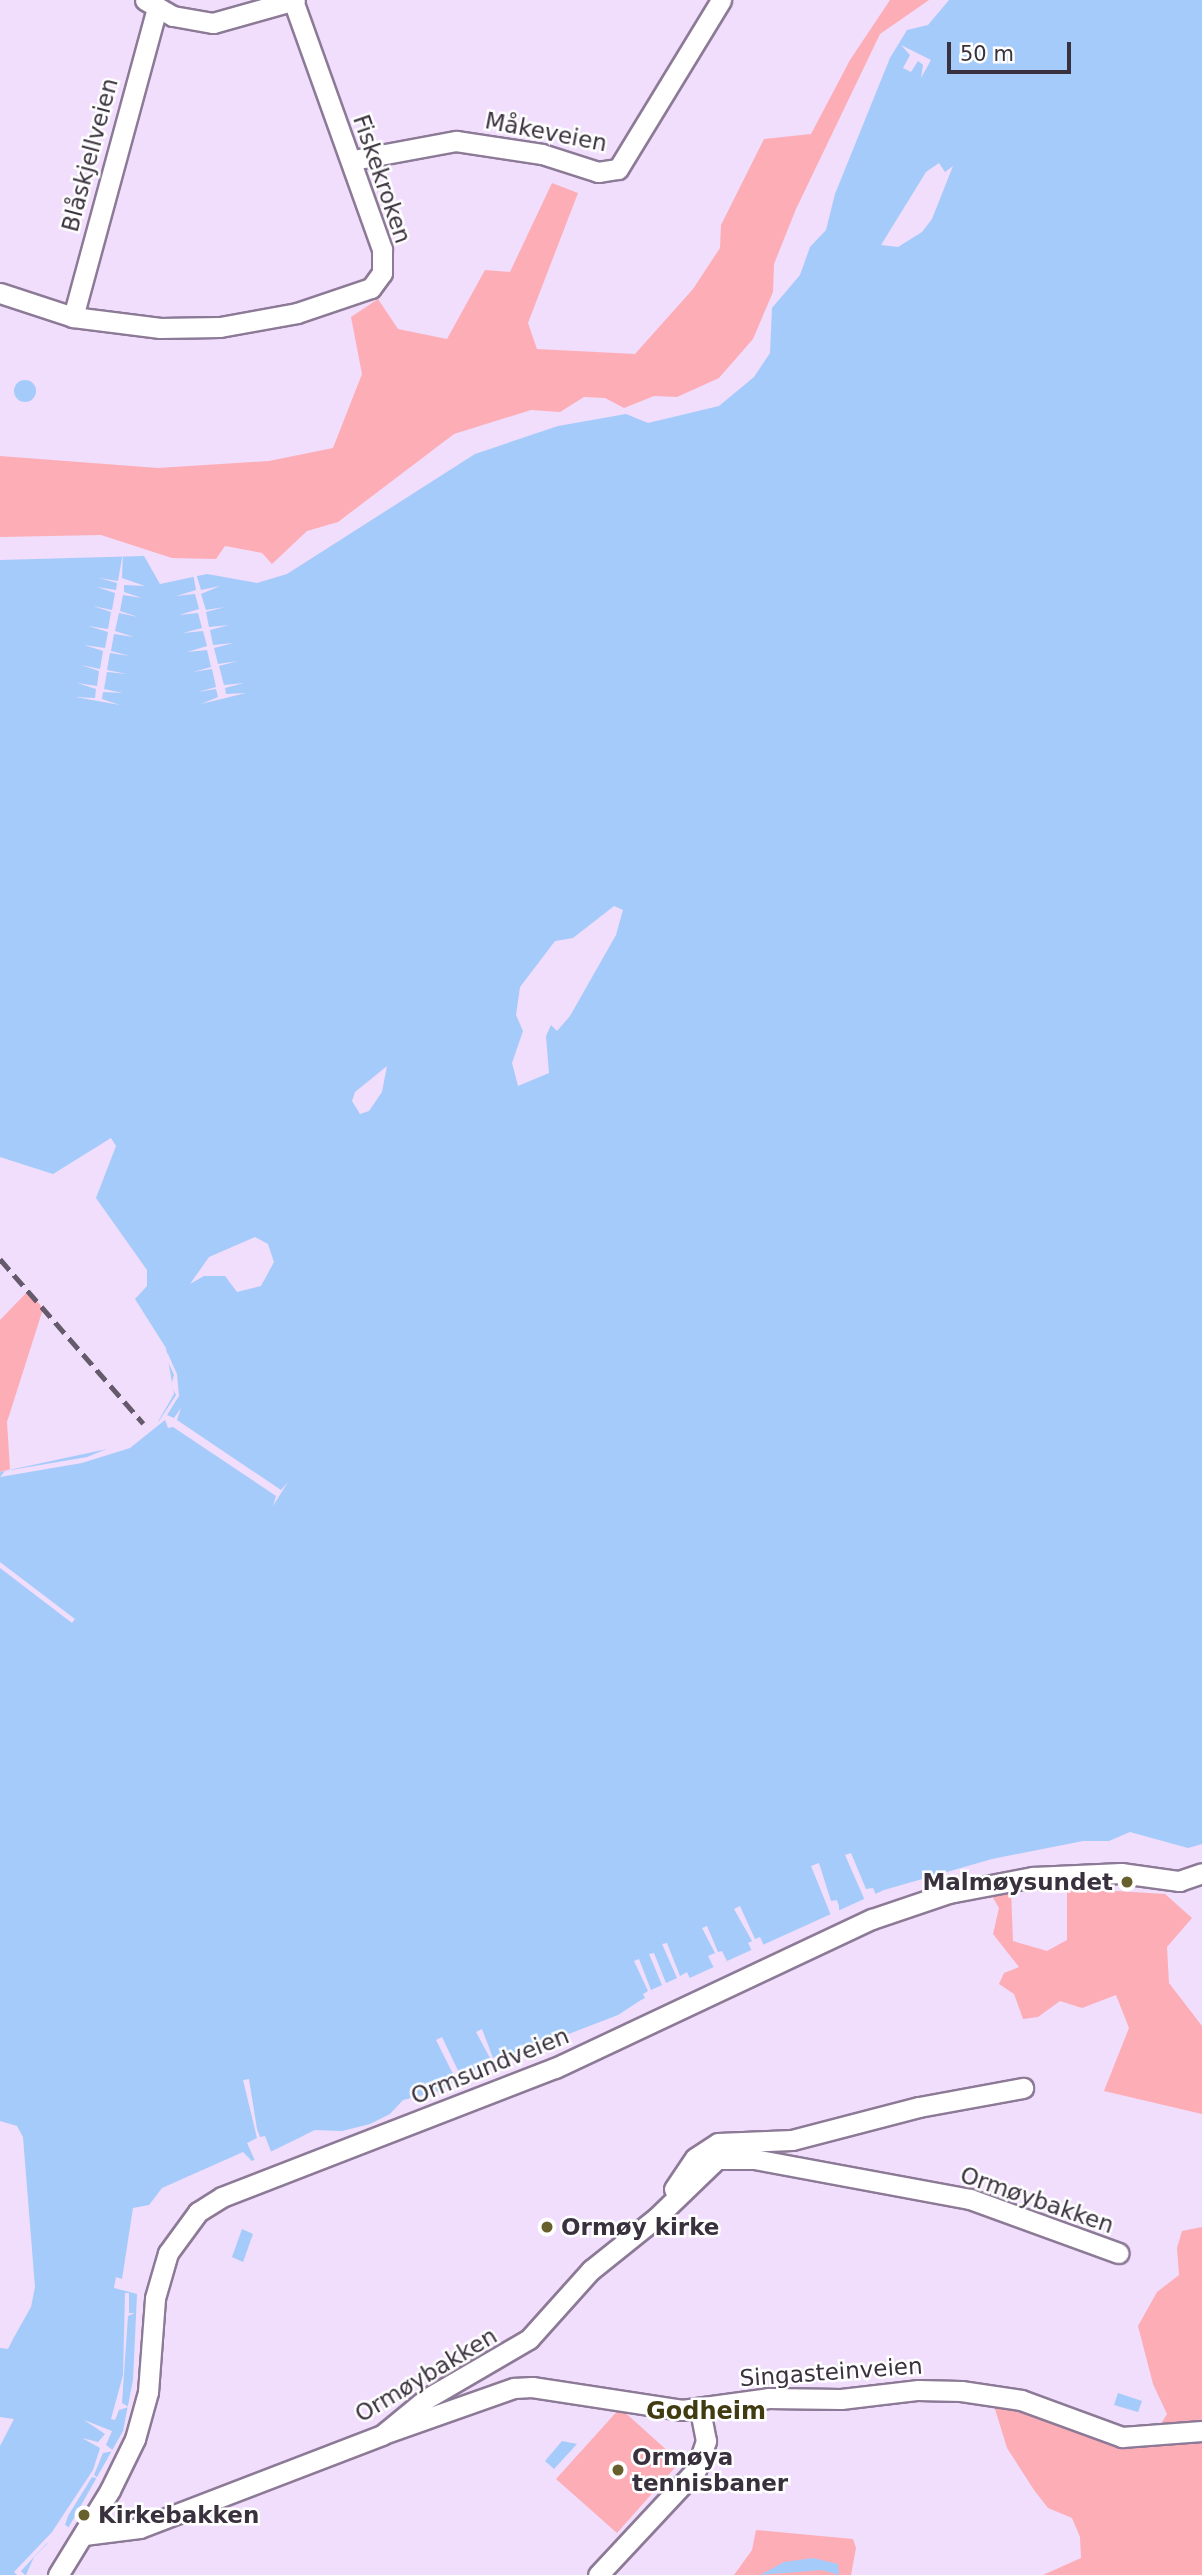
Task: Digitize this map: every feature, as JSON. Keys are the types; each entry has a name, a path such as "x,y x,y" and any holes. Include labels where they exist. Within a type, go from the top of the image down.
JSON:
{"street":[{"name":"Fiskekroken","path":"0,293 73,317 160,328 220,327 297,313 371,288 385,264 353,160 294,0"},
{"path":"151,3 194,23 213,23 294,0"},
{"name":"Måkeveien","path":"353,160 456,141 542,154 598,172 618,169 721,0"},
{"name":"Blåskjellveien","path":"73,317 151,3"},
{"name":"Ormsundveien","path":"58,2575 124,2464 143,2413 155,2298 168,2253 198,2212 222,2197 555,2068 684,2011 822,1939 897,1910 976,1886 1034,1877 1121,1873 1179,1881 1202,1873"},
{"name":"Ormøybakken","path":"669,2207 687,2168 718,2143 792,2140 919,2107 1023,2088"},
{"name":"Ormøybakken","path":"84,2535 139,2528 382,2435 426,2399 513,2351 540,2329 591,2270 669,2207 717,2159 754,2160 970,2199 1118,2253"},
{"name":"Singasteinveien","path":"382,2435 513,2388 573,2391 682,2410 768,2398 841,2399 918,2390 961,2391 1021,2400 1122,2437 1202,2431"},
{"path":"598,2575 696,2470 706,2441 700,2409"}],"shaded area":[{"path":"890,0 929,0 880,34 796,209 774,264 773,292 753,339 719,378 677,397 654,396 624,408 605,398 584,397 560,412 531,410 454,434 338,522 307,531 272,564 262,553 225,546 216,559 172,558 101,535 0,537 0,456 158,468 269,461 333,448 362,374 351,317 378,299 398,329 447,339 485,270 510,272 552,183 578,193 528,323 537,349 635,354 693,289 720,248 721,225 764,139 811,134 850,60"},
{"path":"29,1290 43,1309 7,1422 10,1469 0,1472 0,1320"},
{"path":"1067,1888 1165,1894 1192,1918 1167,1947 1169,1983 1202,2026 1202,2114 1104,2091 1129,2028 1116,1995 1082,2008 1060,2001 1038,2017 1023,2019 1014,1994 999,1984 1004,1973 1019,1967 993,1934 999,1908 992,1896 1011,1890 1013,1941 1047,1951 1067,1940"},
{"path":"1202,2227 1202,2575 1043,2575 1081,2558 1080,2537 1072,2518 1048,2508 1007,2448 992,2399 1122,2447 1154,2435 1167,2414 1153,2384 1138,2326 1157,2292 1179,2275 1177,2248 1182,2231"},
{"name":"Ormøya tennisbaner","path":"620,2408 680,2462 617,2533 556,2479"},
{"path":"756,2530 853,2539 856,2548 851,2575 734,2575 752,2550"}],"water":[{"path":"949,0 1202,0 1202,1844 1188,1848 1130,1832 1109,1841 1083,1841 992,1859 884,1890 641,2000 618,2015 475,2070 439,2091 403,2100 390,2114 370,2124 342,2131 315,2130 252,2161 243,2152 162,2188 149,2205 133,2208 122,2279 116,2277 114,2288 137,2294 133,2380 123,2431 62,2539 56,2535 34,2557 26,2575 0,2575 0,2446 14,2419 0,2417 0,2348 8,2349 31,2307 35,2287 23,2137 17,2126 0,2121 0,1472 135,1443 155,1427 174,1394 166,1348 135,1299 147,1286 147,1270 96,1198 116,1146 111,1138 53,1174 0,1157 0,560 144,556 160,584 207,574 257,583 287,574 475,454 558,426 626,414 648,423 719,406 754,377 770,353 772,308 800,275 810,247 826,230 835,194 890,58 907,30 928,25","holes":["939,163 945,172 953,166 932,219 922,232 898,247 881,245 926,172","614,906 623,910 616,935 570,1016 557,1031 551,1025 546,1036 549,1073 518,1086 512,1063 523,1031 516,1015 520,987 555,941 573,938","387,1066 382,1092 369,1111 360,1114 352,1101 355,1092","255,1237 268,1244 274,1262 261,1286 237,1292 225,1276 204,1276 190,1284 209,1257"]},
{"path":"25,380 33,383 36,391 33,399 25,402 17,399 14,391 17,383"},
{"path":"242,2229 253,2234 243,2262 232,2257"},
{"path":"1118,2393 1142,2401 1138,2412 1114,2405"},
{"path":"562,2441 577,2444 554,2469 545,2461"},
{"path":"813,2558 838,2564 839,2575 822,2570 760,2575 784,2562"}],"pier":[{"path":"901,45 931,60 921,78 923,65 918,61 911,72 903,68 910,55"},
{"path":"123,552 122,578 145,586 124,585 124,592 142,598 123,595 120,611 138,617 119,613 115,631 134,637 114,634 111,651 130,656 110,653 107,670 127,674 107,672 104,689 123,693 103,692 102,699 120,705 75,697 95,698 96,689 77,683 97,686 99,671 81,665 100,669 103,651 84,645 105,648 108,632 88,626 108,629 111,612 93,606 112,610 115,593 97,587 116,590 117,583 99,578 118,581"},
{"path":"196,573 201,590 220,586 201,594 206,610 225,607 206,612 209,627 229,625 210,630 213,645 234,643 214,648 218,664 238,661 219,666 224,685 244,683 225,688 226,694 246,693 201,704 218,697 216,689 198,692 216,687 212,669 193,672 211,667 207,650 187,652 207,646 203,631 183,633 202,628 198,613 179,615 199,609 195,594 176,596 196,590 193,574"},
{"path":"161,1347 168,1354 177,1374 179,1396 167,1415 174,1418 181,1408 177,1420 281,1490 288,1482 273,1506 276,1496 173,1427 168,1428 165,1420 130,1448 82,1463 0,1477 5,1471 87,1457 143,1434 159,1421 176,1395 171,1386 174,1375"},
{"path":"0,1562 75,1619 72,1623 0,1568"},
{"path":"851,1853 866,1889 873,1888 877,1897 866,1903 845,1855"},
{"path":"819,1863 831,1901 837,1900 839,1906 839,1915 832,1918 811,1866"},
{"path":"740,1906 755,1939 760,1937 765,1948 753,1953 748,1943 752,1941 734,1909"},
{"path":"707,1926 718,1952 722,1951 727,1961 714,1968 708,1956 715,1953 702,1928"},
{"path":"667,1943 680,1976 687,1972 691,1981 646,2000 643,1994 648,1991 634,1961 639,1959 651,1990 662,1985 649,1954 654,1953 666,1983 677,1978 662,1944"},
{"path":"482,2029 493,2058 501,2053 505,2064 483,2071 480,2063 490,2058 476,2032"},
{"path":"442,2037 463,2081 454,2086 450,2075 453,2074 436,2040"},
{"path":"249,2079 257,2129 260,2137 265,2136 272,2154 256,2163 247,2143 257,2138 243,2080"},
{"path":"125,2293 129,2293 129,2313 135,2313 128,2316 122,2403 129,2407 119,2410 115,2420 111,2419 123,2375"},
{"path":"84,2420 112,2431 106,2445 114,2451 103,2453 94,2475 99,2479 92,2477 68,2516 65,2525 70,2528 62,2539 57,2537 51,2545 47,2543 21,2571 25,2575 17,2575 14,2572 52,2532 93,2470 100,2448 82,2438 98,2442 105,2434"}],"railway":[{"path":"0,1259 143,1423"}],"place":[{"name":"Malmøysundet","path":"1127,1882"},
{"name":"Ormøy kirke","path":"547,2227"},
{"name":"Ormøya tennisbaner","path":"618,2470"},
{"name":"Kirkebakken","path":"84,2515"}],"district":[{"name":"Godheim","path":"706,2412"}]}
